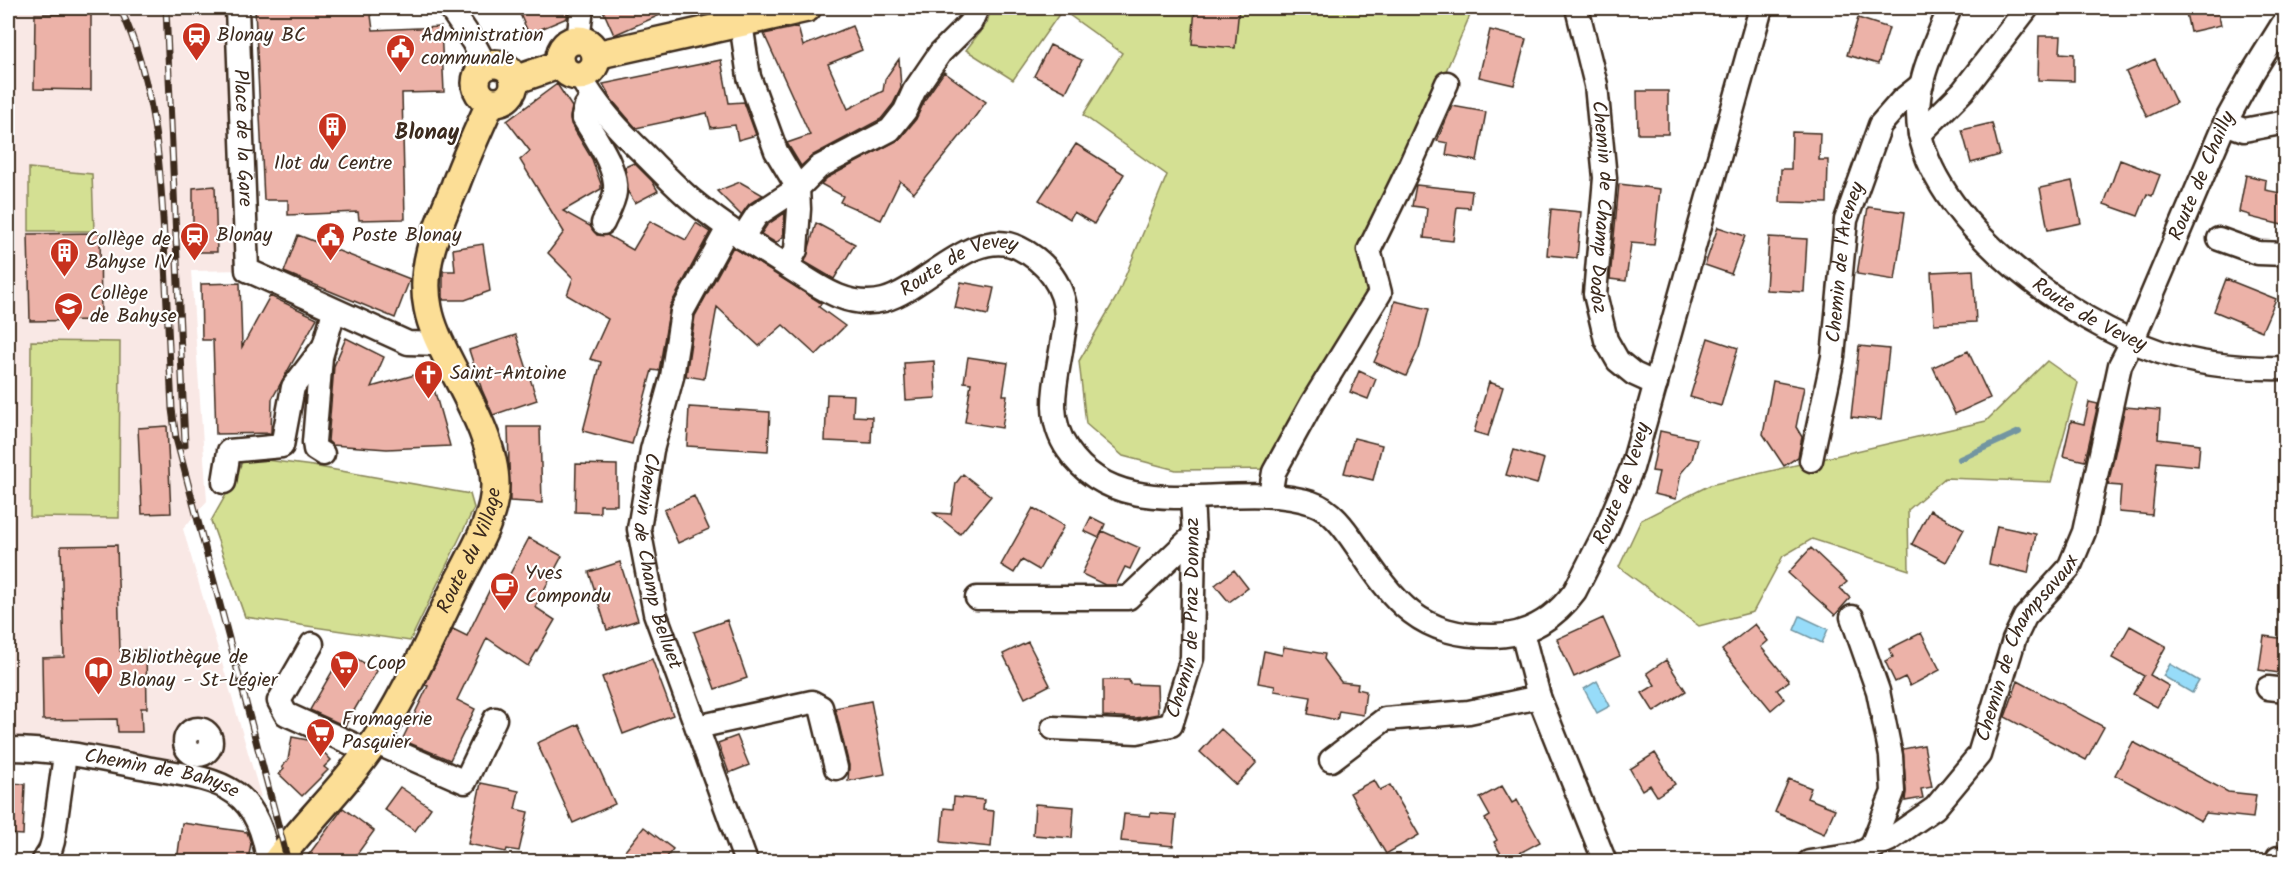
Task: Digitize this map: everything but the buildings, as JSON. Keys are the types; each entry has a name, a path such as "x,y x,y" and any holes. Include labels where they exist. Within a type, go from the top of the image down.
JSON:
{"main road":[{"path":"515,80 578,80 593,69 587,48 741,15 804,8"},
{"path":"500,64 512,73 515,80 514,87 506,100 491,102 484,99 476,86 480,71 486,66 500,64"},
{"name":"Route du Village","path":"288,855 371,746 411,680 472,555 494,502 495,473 488,446 440,344 428,307 426,270 433,241 491,102"}],"street":[{"name":"Place de la Gare","path":"237,8 247,270 334,311"},
{"path":"450,8 486,66"},
{"path":"582,8 587,48"},
{"name":"Chemin de Champ Belluet","path":"740,859 697,727 655,614 639,529 652,450 672,377 682,312 735,233 757,215 798,188 819,167 890,130 905,111 914,91 940,53 971,22 976,8"},
{"name":"Chemin de Champ Dodoz","path":"1577,8 1596,85 1605,178 1594,294 1606,340 1618,361 1634,374 1656,384"},
{"name":"Route de Vevey","path":"578,80 628,139 692,201 735,233 830,294 848,300 883,300 922,280 966,252 992,243 1016,246 1040,261 1055,277 1062,298 1066,317 1053,388 1055,419 1068,450 1087,471 1112,486 1139,494 1192,497 1270,495 1314,503 1332,515 1346,531 1399,605 1432,627 1485,636 1522,632 1562,608 1575,591 1606,530 1632,468 1761,8"},
{"name":"Route de Vevey","path":"1950,8 1930,56 1918,104 1920,134 1936,179 1963,217 2025,276 2057,300 2132,342 2193,361 2228,366 2286,368"},
{"path":"1920,134 1963,91 2027,8"},
{"path":"741,15 749,77 776,151 798,188 796,250 787,266"},
{"name":"Route de Chailly","path":"2132,342 2225,123 2286,19"},
{"path":"578,80 586,106 583,117 608,161 615,184 615,192 603,224"},
{"path":"1270,495 1274,472 1279,462 1312,403 1380,294 1369,250 1447,82"},
{"name":"Chemin de l'Areney","path":"1812,460 1833,357 1846,220 1880,125 1902,100 1922,84"},
{"path":"2225,123 2244,130 2286,122"},
{"path":"2219,239 2258,253 2286,254"},
{"path":"323,454 315,449 314,442 322,350 334,311 408,343 440,344"},
{"name":"Chemin de Champsavaux","path":"1809,861 1855,855 1889,840 1935,808 1979,755 2014,640 2025,616 2069,568 2084,532 2120,365 2132,342"},
{"path":"224,482 230,451 282,447 293,387 322,350"},
{"name":"Chemin de Praz Donnaz","path":"1053,728 1137,732 1171,725 1192,658 1194,535 1191,521 1192,497"},
{"path":"977,598 1128,597 1194,535"},
{"path":"1852,617 1878,691 1891,756 1893,792 1871,848"},
{"path":"1522,632 1539,697 1605,861"},
{"path":"312,644 279,701 285,714 465,782 495,719"},
{"path":"1331,760 1385,719 1469,712 1539,697"},
{"path":"697,727 812,702 820,707 836,768"},
{"name":"Chemin de Bahyse","path":"8,749 65,755 191,777 224,786 246,803 263,834 268,861"},
{"path":"191,777 194,754"},
{"path":"43,861 53,841 65,755"}],"shaded area":[{"name":"Collège de Bahyse","path":"8,8 237,8 247,270 191,271 207,501 183,529 261,797 8,749"}],"green space":[{"path":"991,8 1452,8 1471,13 1371,244 1381,277 1281,469 1176,470 1123,456 1086,424 1079,361 1117,296 1167,175 1083,115 1122,53 1062,10 1013,80 966,50 987,23"},
{"path":"29,168 92,174 94,231 29,231"},
{"path":"31,341 120,342 119,518 30,517"},
{"path":"2047,361 2078,383 2051,482 1945,478 1908,510 1909,570 1812,539 1783,556 1753,612 1699,626 1619,567 1641,520 1710,485 1986,421"},
{"path":"244,457 313,466 470,494 474,508 410,641 245,617 211,521 236,477"}],"water":[{"path":"1800,616 1828,629 1822,643 1794,630"},
{"path":"2170,664 2199,681 2192,693 2163,676"},
{"path":"1597,681 1610,706 1597,713 1584,689"}],"waterway":[{"path":"1960,459 2019,432"}],"railway":[{"path":"120,8 142,68 155,133 162,199 172,409 176,438 288,862"},
{"path":"166,8 185,445"}],"place":[{"name":"Blonay BC","path":"196,62"},
{"name":"Administration communale","path":"400,74"},
{"name":"Ilot du Centre","path":"333,152"},
{"name":"Blonay","path":"195,262"},
{"name":"Poste Blonay","path":"331,262"},
{"name":"Collège de Bahyse IV","path":"65,278"},
{"name":"Collège de Bahyse","path":"69,332"},
{"name":"Saint-Antoine","path":"429,400"},
{"name":"Yves Compondu","path":"504,612"},
{"name":"Coop","path":"345,690"},
{"name":"Bibliothèque de Blonay - St-Légier","path":"98,696"},
{"name":"Fromagerie Pasquier","path":"321,758"}],"district":[{"name":"Blonay","path":"427,133"}]}
